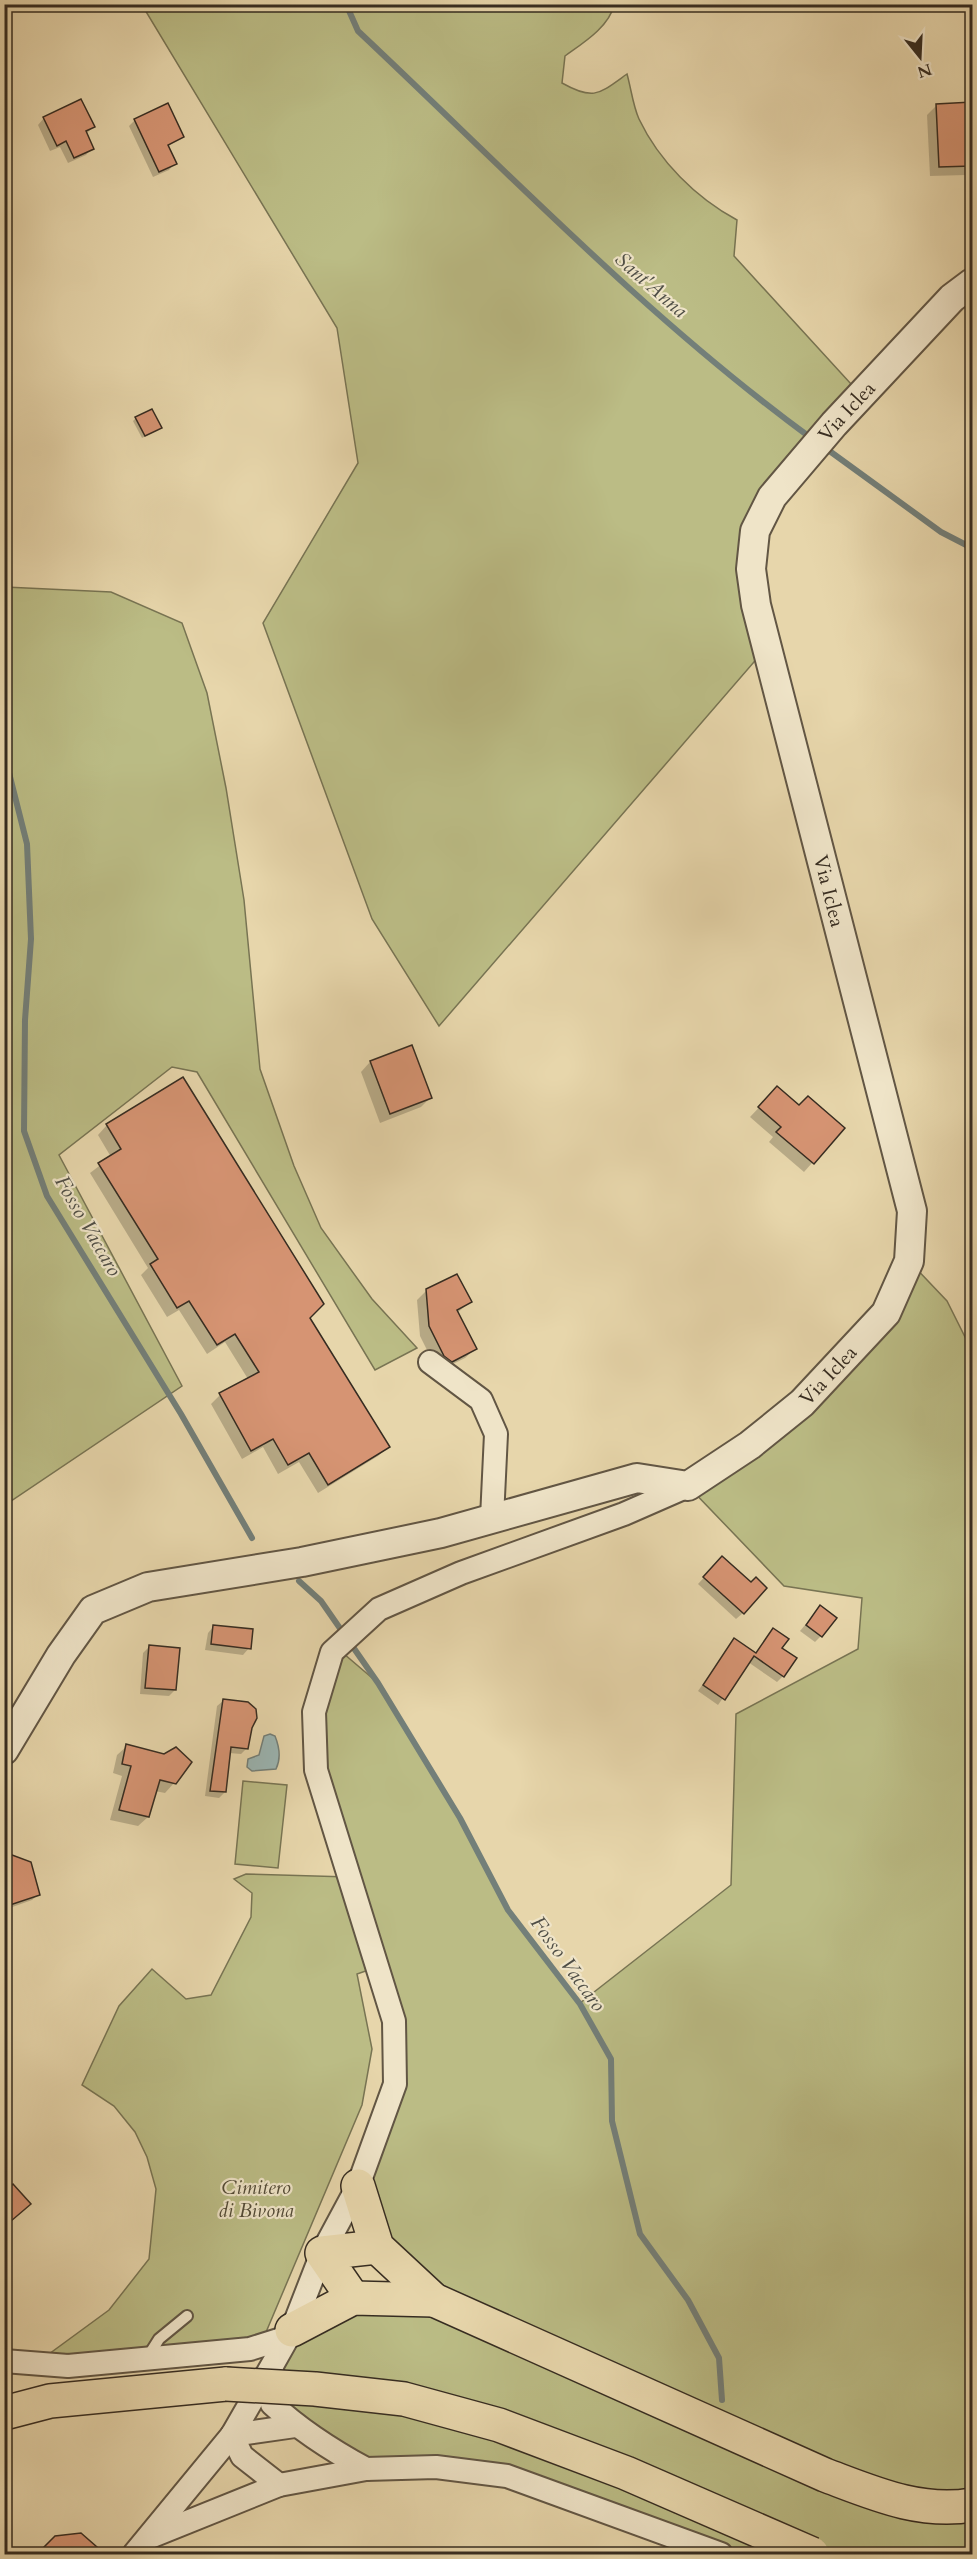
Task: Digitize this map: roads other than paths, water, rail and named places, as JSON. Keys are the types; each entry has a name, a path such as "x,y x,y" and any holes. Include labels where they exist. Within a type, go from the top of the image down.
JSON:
{"main road":[{"path":"358,2186 377,2247 434,2300 855,2486 898,2502 925,2507 948,2509 972,2505"},
{"path":"353,2298 322,2253 377,2247"},
{"path":"290,2334 353,2298 434,2300"},
{"path":"4,2413 50,2401 226,2384 315,2389 404,2399 499,2425 626,2473 812,2554"}],"street":[{"name":"Via Iclea","path":"688,1486 750,1445 802,1403 886,1313 909,1261 912,1211 756,605 751,569 754,531 772,497 834,424 952,298 972,283"},
{"path":"430,1362 482,1400 496,1434 492,1518"},
{"path":"4,1750 61,1655 93,1610 148,1587 302,1562 441,1533 637,1478 688,1486"},
{"path":"141,2546 232,2435 290,2334 322,2253 358,2186 395,2084 394,2021 316,1770 314,1712 332,1652 379,1609 461,1573 624,1514 688,1486"},
{"path":"4,2361 68,2366 250,2349 290,2334"},
{"path":"274,2362 272,2404 295,2426 324,2446 366,2469"},
{"path":"232,2435 295,2426"},
{"path":"232,2435 242,2456 279,2485"},
{"path":"141,2546 279,2485 366,2469 436,2467 507,2476 721,2554"}],"lane":[{"path":"147,2358 159,2339 186,2316"}],"water":[{"path":"270,1734 275,1736 278,1748 279,1761 276,1769 252,1771 247,1767 248,1759 259,1755 264,1736"}],"waterway":[{"name":"Sant'Anna","path":"346,4 358,31 578,242 692,343 811,438"},
{"name":"Sant'Anna","path":"824,447 941,532 972,548"},
{"name":"Fosso Vaccaro","path":"4,753 27,844 31,939 25,1020 24,1131 47,1196 181,1414 252,1538"},
{"name":"Fosso Vaccaro","path":"299,1581 321,1601 378,1683 460,1818 508,1910 580,2004 611,2059 612,2121 640,2234 688,2300 719,2358 722,2400"}],"park label":[{"name":"Cimitero di Bivona","path":"256,2198"}]}
